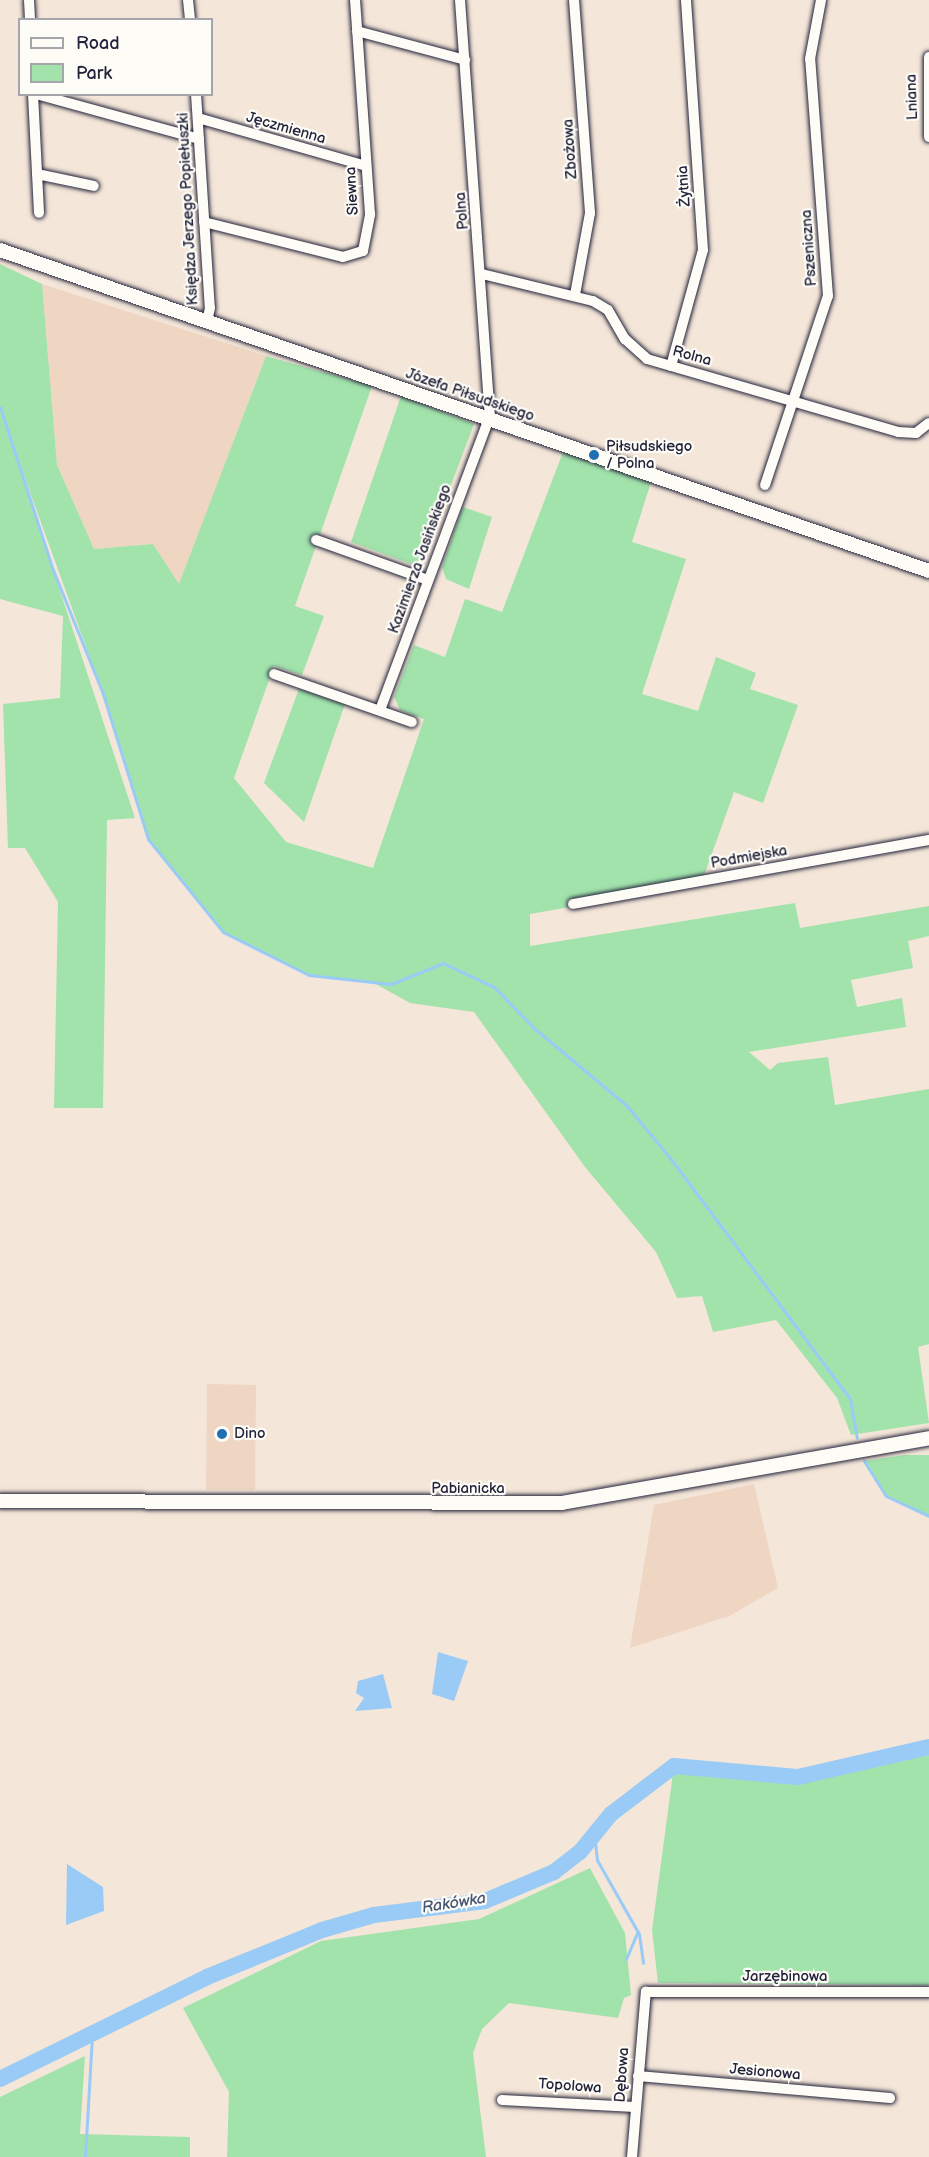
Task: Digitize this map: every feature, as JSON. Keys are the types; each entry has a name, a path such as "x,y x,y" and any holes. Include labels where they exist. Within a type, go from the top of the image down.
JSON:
{"main road":[{"name":"Józefa Piłsudskiego","path":"0,250 929,572"},
{"name":"Pabianicka","path":"0,1501 562,1503 929,1438"}],"street":[{"path":"29,0 30,18"},
{"path":"188,0 190,18"},
{"name":"Siewna","path":"204,222 343,257 356,255 363,251 370,214 355,0"},
{"name":"Polna","path":"460,0 482,274 489,419"},
{"name":"Zbożowa","path":"574,0 590,213 575,295"},
{"name":"Żytnia","path":"671,366 703,250 686,0"},
{"name":"Pszeniczna","path":"765,485 828,296 810,59 821,0"},
{"path":"357,31 465,60"},
{"name":"Lniana","path":"929,57 929,137"},
{"path":"35,96 39,213"},
{"path":"42,96 199,139"},
{"name":"Księdza Jerzego Popiełuszki","path":"196,96 207,321"},
{"name":"Jęczmienna","path":"198,118 366,166"},
{"path":"37,174 94,186"},
{"name":"Rolna","path":"482,274 575,295 608,310 634,351 671,366 916,433 929,423"},
{"name":"Kazimierza Jasińskiego","path":"380,710 489,419"},
{"path":"316,540 428,580"},
{"path":"273,674 412,722"},
{"name":"Podmiejska","path":"573,904 929,840"},
{"name":"Jarzębinowa","path":"644,1995 655,1991 929,1992"},
{"name":"Dębowa","path":"632,2157 644,1995"},
{"name":"Jesionowa","path":"638,2076 890,2098"},
{"name":"Topolowa","path":"502,2100 635,2107"}],"shaded area":[{"path":"42,284 266,356 179,585 153,544 94,549 57,465"},
{"path":"207,1384 256,1385 255,1490 206,1490"},
{"path":"754,1484 778,1588 729,1616 630,1648 654,1505"}],"green space":[{"path":"0,264 42,284 57,465 94,549 153,544 179,584 266,356 372,386 295,606 324,616 302,675 274,666 234,778 286,842 373,868 424,719 400,710 394,697 414,645 445,657 465,599 502,612 563,452 651,482 632,542 686,559 642,694 698,711 716,657 756,673 750,689 798,705 763,803 734,792 701,884 530,914 530,946 795,903 800,928 929,906 929,936 908,941 913,968 851,980 857,1007 902,998 906,1027 749,1052 770,1070 778,1063 828,1057 835,1105 929,1089 929,1344 918,1347 929,1423 851,1435 837,1398 776,1320 713,1332 702,1296 677,1298 656,1252 585,1167 474,1012 410,1003 372,982 309,975 223,932 148,839 102,691 2,415 135,818 107,820 103,1108 54,1108 58,902 25,848 8,848 3,704 60,698 63,616 0,599"},
{"path":"401,396 474,424 422,562 411,564 351,542"},
{"path":"463,507 492,517 469,589 446,579 442,567"},
{"path":"299,689 345,704 304,822 264,783"},
{"path":"904,1455 929,1455 929,1516 886,1496 864,1461"},
{"path":"929,1747 929,1985 658,1983 652,1930 674,1766 798,1777"},
{"path":"590,1868 625,1933 631,1995 624,1998 618,2018 509,2003 482,2029 473,2053 486,2157 227,2157 229,2092 183,2008 321,1941 479,1919"},
{"path":"85,2056 80,2134 190,2137 190,2157 0,2157 0,2097"}],"water":[{"path":"438,1652 468,1661 454,1701 432,1694"},
{"path":"383,1674 392,1708 355,1711 364,1698 356,1693 358,1681"},
{"path":"67,1864 103,1887 104,1911 66,1925"}],"waterway":[{"path":"0,407 53,570 102,691 148,839 223,932 309,975 391,984 443,963 494,987 535,1029 627,1106 670,1158 850,1399 857,1437"},
{"name":"Rakówka","path":"864,1461 886,1496 929,1516"},
{"name":"Rakówka","path":"0,2079 207,1977 322,1930 374,1915 485,1901 554,1872 580,1852 611,1814 674,1766 798,1777 929,1747"},
{"path":"594,1832 597,1860 639,1934 643,1963"},
{"path":"626,1959 638,1931"},
{"path":"85,2157 92,2034"}],"place":[{"name":"Piłsudskiego / Polna","path":"594,455"},
{"name":"Dino","path":"222,1434"}]}
